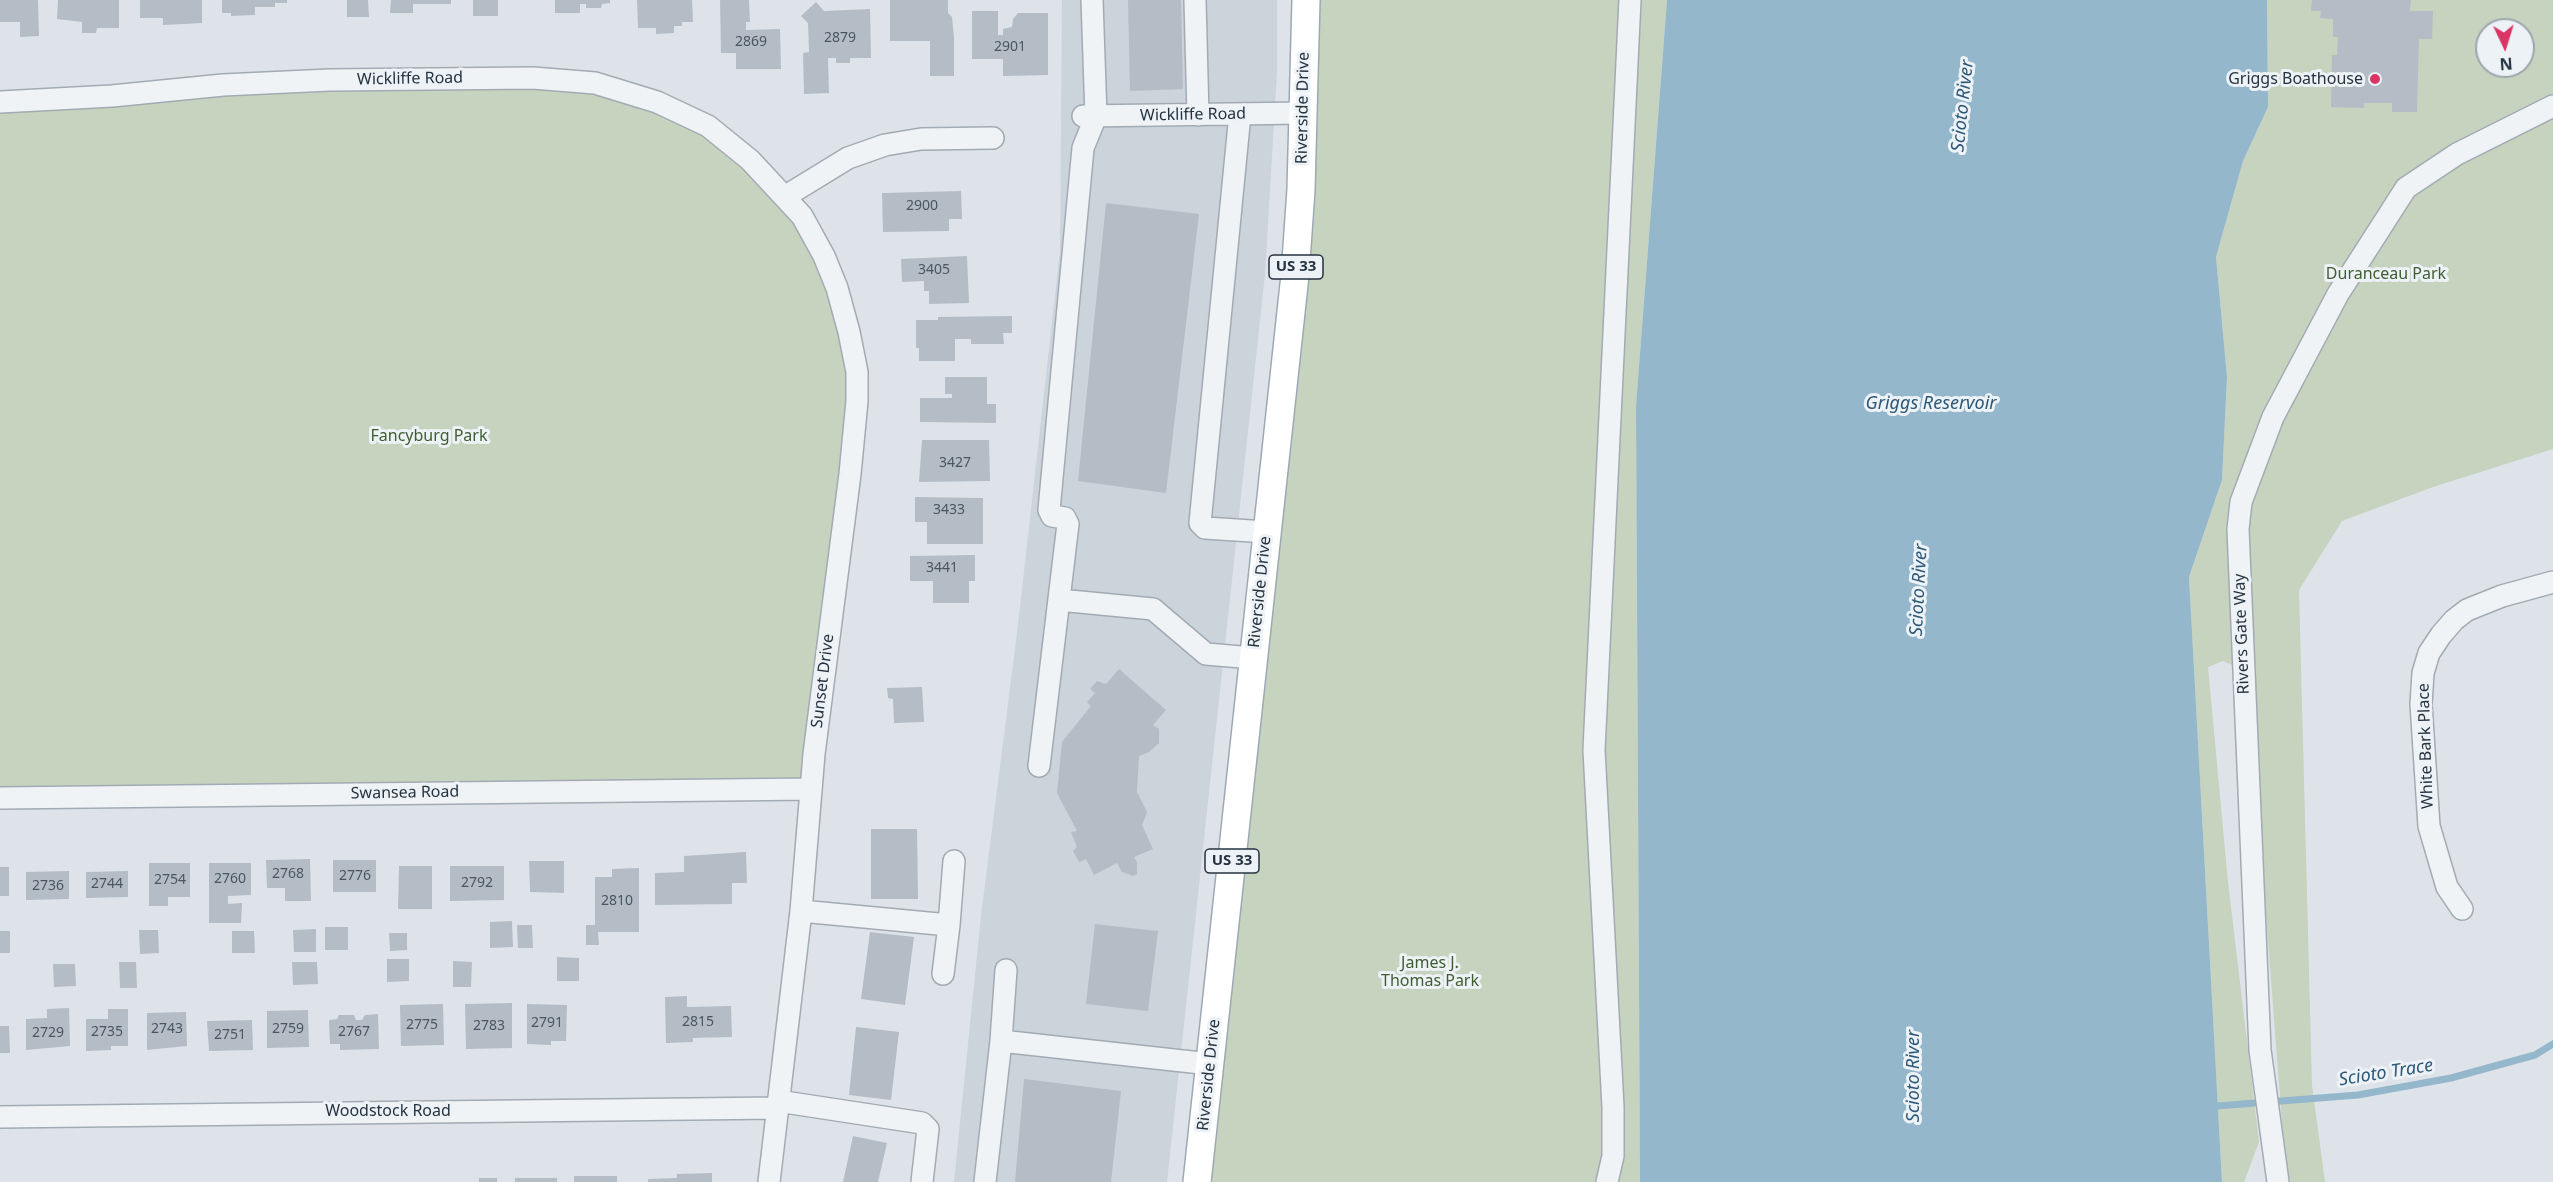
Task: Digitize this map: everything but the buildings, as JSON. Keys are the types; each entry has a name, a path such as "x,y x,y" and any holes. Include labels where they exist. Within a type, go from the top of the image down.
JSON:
{"main road":[{"name":"Riverside Drive","path":"1197,1182 1296,275 1304,113 1306,0"}],"street":[{"path":"1039,766 1068,524 1065,518 1052,516 1048,510 1083,148 1089,116 1092,0"},
{"path":"1196,0 1198,115"},
{"path":"1607,1182 1613,1156 1613,1107 1607,1031 1594,750 1629,0"},
{"name":"Wickliffe Road","path":"0,102 112,96 223,85 329,80 533,78 595,83 657,102 708,126 750,160 786,196"},
{"name":"Rivers Gate Way","path":"2278,1182 2260,1050 2238,529 2241,502 2273,417 2338,294 2406,188 2457,154 2553,106"},
{"name":"Wickliffe Road","path":"1089,116 1304,113"},
{"path":"1240,114 1200,523 1205,528 1267,532"},
{"path":"786,196 848,158 885,145 921,139 993,138"},
{"name":"Sunset Drive","path":"769,1182 801,911 811,789 857,401 857,372 849,332 824,256 808,226 786,196"},
{"name":"White Bark Place","path":"2462,909 2447,887 2429,826 2421,704 2423,673 2429,653 2441,635 2454,620 2467,610 2502,596 2553,582"},
{"path":"1059,600 1153,609 1206,654 1253,658"},
{"name":"Swansea Road","path":"0,798 811,789"},
{"path":"943,974 954,861"},
{"path":"801,911 949,925"},
{"path":"985,1182 1001,1041 1006,970"},
{"path":"1001,1041 1210,1064"},
{"name":"Woodstock Road","path":"0,1117 777,1104 922,1123 928,1129 922,1182"}],"shaded area":[{"path":"1062,0 1277,0 1277,72 1265,274 1167,1182 954,1182 981,916 1018,625 1060,251"}],"green space":[{"name":"James J. Thomas Park","path":"1306,0 1667,0 1636,406 1640,1182 1197,1182 1239,792"},
{"name":"Duranceau Park","path":"2267,0 2553,0 2553,449 2433,487 2342,521 2299,590 2312,1085 2325,1182 2289,1182 2284,1149 2262,862 2251,673 2223,661 2208,667 2228,882 2259,1142 2244,1182 2222,1182 2189,577 2222,480 2227,377 2216,257 2243,161 2268,107"},
{"name":"Fancyburg Park","path":"595,83 708,126 802,216 857,372 811,789 0,798 0,102 112,96"}],"water":[{"name":"Griggs Reservoir","path":"1667,0 2267,0 2268,107 2243,161 2216,257 2227,377 2222,480 2189,577 2222,1182 1640,1182 1636,406"}],"waterway":[{"name":"Scioto Trace","path":"2217,1106 2358,1095 2451,1078 2535,1055 2553,1044"}],"place":[{"name":"Griggs Boathouse","path":"2375,79"}],"water label":[{"name":"Scioto River","path":"1963,106"},
{"name":"Scioto River","path":"1919,590"},
{"name":"Scioto River","path":"1914,1076"}]}
